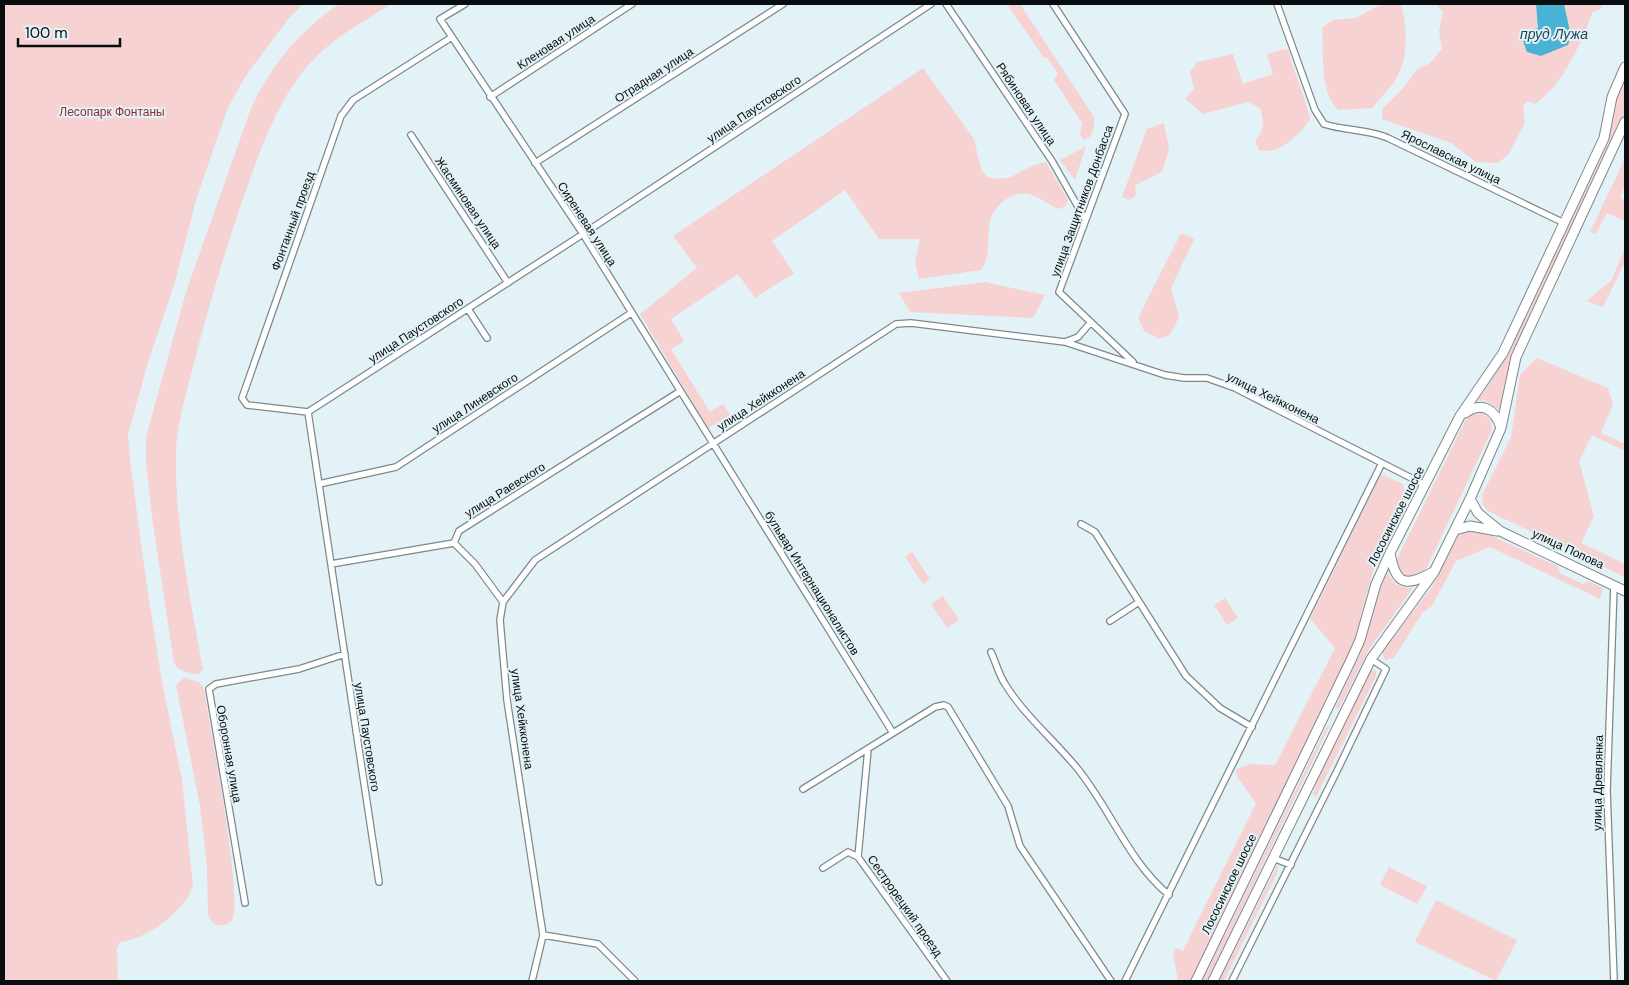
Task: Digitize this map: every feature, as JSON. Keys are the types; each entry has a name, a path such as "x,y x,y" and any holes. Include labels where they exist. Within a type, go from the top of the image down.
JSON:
{"street":[{"name":"Сиреневая улица","path":"465,4 440,19 490,97 583,234 679,392 713,443"},
{"name":"Кленовая улица","path":"490,97 632,4"},
{"name":"Отрадная улица","path":"535,163 783,4"},
{"name":"улица Паустовского","path":"380,882 308,412 583,234 931,4"},
{"name":"Рябиновая улица","path":"946,4 1052,161 1085,219"},
{"name":"улица Защитников Донбасса","path":"1053,4 1125,114 1085,219 1060,292 1136,364"},
{"name":"Ярославская улица","path":"1276,4 1315,110 1324,124 1337,128 1376,133 1564,223"},
{"name":"Фонтанный проезд","path":"308,412 247,405 242,398 341,116 353,100 452,37"},
{"name":"Лососинское шоссе","path":"1196,981 1360,640 1376,584 1390,553 1460,416 1504,353 1604,138 1612,97 1625,68"},
{"path":"1213,981 1371,659 1434,572 1470,499 1501,428 1516,357 1625,122"},
{"name":"Жасминовая улица","path":"411,135 508,282"},
{"path":"468,308 487,338"},
{"name":"улица Линевского","path":"319,484 396,467 631,313"},
{"path":"1065,342 1078,337 1091,322"},
{"name":"улица Хейкконена","path":"532,981 543,935 507,700 500,620 503,602 534,560 896,324 911,323 1065,342 1165,374 1184,378 1206,378 1231,386 1425,484"},
{"name":"улица Раевского","path":"454,543 459,531 679,392"},
{"path":"1460,416 1474,407 1486,408 1497,416 1501,428"},
{"name":"бульвар Интернационалистов","path":"713,443 894,733"},
{"path":"1125,981 1382,463"},
{"name":"улица Попова","path":"1470,499 1478,513 1500,531 1625,591"},
{"path":"1081,524 1095,532 1186,676 1220,708 1252,727"},
{"name":"улица Попова","path":"1455,530 1470,526 1500,531"},
{"path":"331,564 454,543 475,564 503,602"},
{"path":"1390,553 1395,573 1400,580 1416,581 1434,572"},
{"name":"улица Древлянка","path":"1614,585 1607,791 1614,981"},
{"path":"1110,621 1139,602"},
{"path":"991,652 1004,683 1021,706 1077,768 1127,845 1156,885 1169,895"},
{"name":"Оборонная улица","path":"245,903 209,689 216,684 299,669 345,654"},
{"path":"1232,981 1386,669 1371,659"},
{"path":"803,789 936,706 944,705 948,708 1008,806 1020,846 1111,981"},
{"path":"1325,714 1341,720"},
{"name":"Сестрорецкий проезд","path":"868,749 858,857 947,981"},
{"path":"823,868 848,852 858,857"},
{"path":"1273,858 1290,865"},
{"path":"543,935 598,944 635,981"}],"green space":[{"name":"Лесопарк Фонтаны","path":"4,4 303,4 289,18 247,74 228,107 196,200 175,282 149,359 128,434 146,580 162,682 182,780 193,885 182,905 164,923 142,936 120,942 117,949 118,981 4,981"},
{"path":"339,4 391,4 352,28 325,48 304,71 281,105 256,162 230,238 183,405 176,455 178,509 184,562 203,669 199,674 192,674 182,670 174,663 153,524 146,464 146,437 186,292 250,111 266,80 287,51 311,26"},
{"path":"1007,4 1020,4 1094,117 1094,128 1090,137 1083,140 1080,135 1082,123 1054,80 1058,74 1047,57 1044,58"},
{"path":"1381,4 1401,4 1405,22 1406,41 1401,68 1395,81 1373,108 1338,110 1332,102 1325,82 1322,28 1333,20 1356,18"},
{"path":"1435,4 1603,4 1601,9 1593,12 1583,37 1563,75 1545,96 1535,104 1528,101 1523,106 1525,123 1508,155 1498,163 1476,162 1451,143 1382,119 1382,109 1404,87 1417,69 1430,63 1442,49 1439,31 1443,11"},
{"path":"1284,49 1288,50 1310,119 1295,137 1281,147 1274,150 1259,150 1255,141 1262,129 1263,121 1260,108 1248,102 1203,114 1185,99 1194,89 1190,72 1197,62 1233,54 1243,84 1273,74 1267,54"},
{"path":"923,68 974,139 981,169 987,177 1005,178 1046,162 1068,200 1066,206 1058,209 1033,195 1020,194 1013,196 1005,200 992,216 989,225 988,253 981,270 919,279 915,262 920,239 879,239 845,190 772,241 794,273 755,298 738,274 671,319 684,341 671,349 710,412 723,404 730,415 708,428 640,314 697,268 673,236"},
{"path":"1625,77 1625,114 1512,356 1499,410 1486,401 1478,400 1508,355 1608,139 1616,98"},
{"path":"1164,123 1169,149 1162,172 1135,185 1136,195 1130,200 1122,197 1147,129"},
{"path":"1086,146 1075,180 1060,160"},
{"path":"1625,158 1625,186 1620,198 1625,201 1625,221 1607,213 1596,234 1590,232"},
{"path":"1181,233 1194,239 1171,288 1179,317 1170,335 1160,339 1144,331 1138,318"},
{"path":"1625,248 1625,262 1603,307 1586,301 1611,281"},
{"path":"985,282 1045,295 1033,318 910,312 899,293"},
{"path":"1537,358 1608,388 1613,404 1601,433 1625,444 1625,451 1592,435 1579,461 1594,516 1581,543 1625,564 1625,577 1488,511 1483,504 1482,495 1511,437 1520,375"},
{"path":"1481,412 1491,420 1492,430 1427,567 1422,573 1407,577 1399,570 1397,559 1466,419 1473,414"},
{"path":"1381,474 1403,484 1407,497 1377,557 1351,652 1190,981 1178,981 1173,953 1176,948 1183,951 1256,803 1238,778 1235,770 1250,764 1275,765 1335,648 1310,619"},
{"path":"1470,529 1485,533 1557,566 1560,573 1583,584 1588,581 1603,588 1600,599 1490,547 1456,561 1432,606 1422,613 1394,658 1385,660 1382,652 1432,587 1459,534"},
{"path":"912,552 930,579 923,584 905,557"},
{"path":"1387,571 1397,585 1413,588 1369,649 1339,709 1335,707 1359,657"},
{"path":"943,596 959,620 947,628 931,604"},
{"path":"1225,598 1238,618 1227,625 1214,605"},
{"path":"1376,671 1376,676 1316,797 1313,795 1317,779 1369,672"},
{"path":"185,677 200,683 204,689 230,847 234,905 232,920 224,925 215,924 208,915 207,866 200,806 176,685"},
{"path":"1331,723 1207,981 1202,981 1326,728"},
{"path":"1278,864 1278,871 1224,981 1219,981"},
{"path":"1389,867 1427,886 1417,904 1380,885"},
{"path":"1436,900 1517,940 1496,981 1415,942"}],"water":[{"name":"пруд Лужа","path":"1536,4 1564,4 1571,36 1568,45 1541,56 1527,52 1522,38 1527,31 1538,28"}]}
